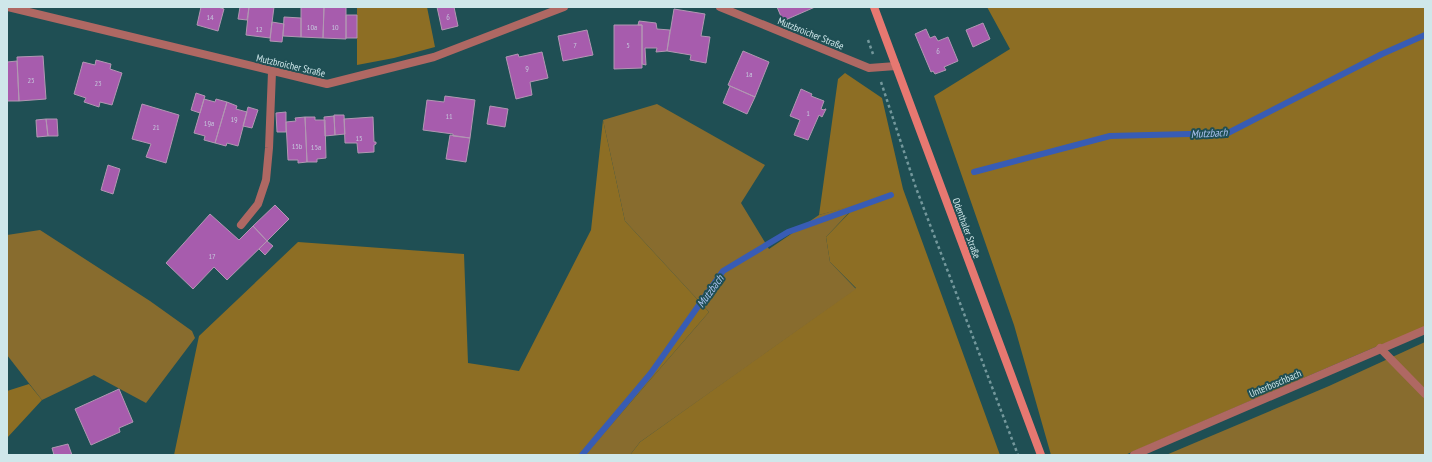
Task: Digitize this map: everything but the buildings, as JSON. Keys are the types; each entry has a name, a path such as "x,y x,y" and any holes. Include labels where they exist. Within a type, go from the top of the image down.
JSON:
{"main road":[{"name":"Odenthaler Straße","path":"874,7 1041,455"}],"street":[{"name":"Mutzbroicher Straße","path":"8,7 272,72 327,84 434,57 564,7"},
{"name":"Mutzbroicher Straße","path":"720,7 869,68 896,66"},
{"path":"241,225 258,204 266,180 269,154 272,72"},
{"name":"Unterboschbach","path":"1134,455 1380,348 1425,330"},
{"path":"1380,348 1425,394"}],"path":[{"path":"867,36 916,188 1018,455"}],"shaded area":[{"path":"357,7 427,7 435,47 394,58 357,65"},
{"path":"987,7 1425,7 1425,330 1380,345 1125,455 1051,455 1014,325 934,96 1010,49"},
{"path":"845,73 882,98 903,189 1000,455 630,455 640,442 856,288 830,262 826,237 857,205 819,215 838,79"},
{"path":"657,104 765,165 741,203 769,249 819,215 857,204 826,237 830,262 856,289 640,442 630,455 585,455 709,312 625,221 603,120"},
{"path":"603,120 625,221 709,312 585,455 174,455 199,336 298,242 464,254 468,363 519,371 591,230"},
{"path":"40,230 150,301 192,331 195,338 146,403 94,375 42,400 7,355 7,235"},
{"path":"1425,342 1425,455 1166,455 1329,386"},
{"path":"29,384 42,400 7,438 7,391"}],"waterway":[{"name":"Mutzbach","path":"974,172 1110,136 1228,133 1382,54 1425,35"},
{"name":"Mutzbach","path":"582,455 651,373 723,271 788,232 891,195"}]}
